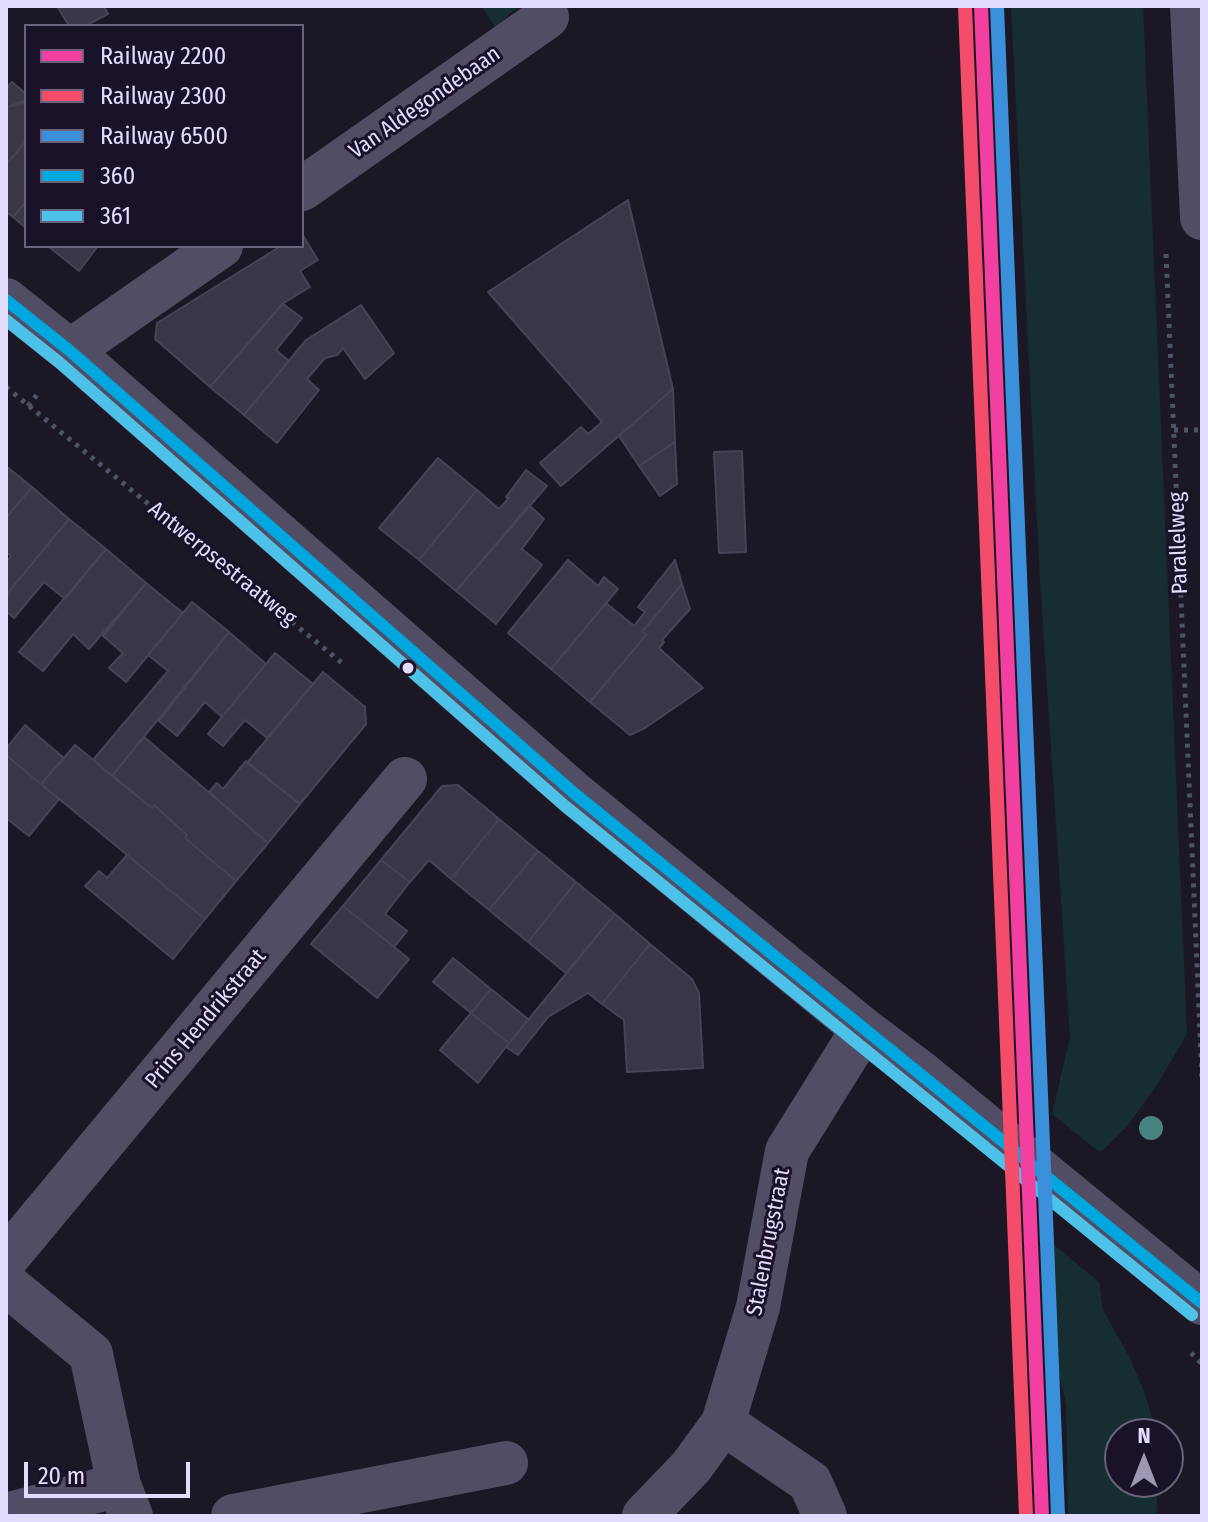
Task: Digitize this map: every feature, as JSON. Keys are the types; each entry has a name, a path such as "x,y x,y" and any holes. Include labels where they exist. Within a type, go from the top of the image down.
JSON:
{"street":[{"path":"1192,6 1202,218"},
{"name":"Van Aldegondebaan","path":"304,188 547,17"},
{"path":"70,351 218,248"},
{"path":"6,300 70,351 575,794 1202,1303"},
{"name":"Prins Hendrikstraat","path":"6,1259 405,779"},
{"name":"Stalenbrugstraat","path":"644,1516 691,1467 723,1423 758,1307 787,1151 863,1029"},
{"path":"6,1284 91,1354 125,1500 6,1515"},
{"path":"723,1423 810,1482 825,1516"},
{"path":"233,1516 506,1463"}],"path":[{"name":"Parallelweg","path":"1166,243 1202,1080"},
{"name":"Antwerpsestraatweg","path":"6,387 353,672"},
{"path":"1174,430 1202,430"}],"green space":[{"path":"482,6 519,6 495,28"},
{"path":"1011,6 1143,6 1187,1034 1157,1085 1129,1124 1103,1150 1098,1151 1052,1114 1070,1037 1040,581"},
{"path":"1053,1244 1099,1282 1103,1310 1129,1356 1152,1418 1104,1418 1104,1498 1157,1498 1156,1516 1068,1516 1066,1404 1056,1360 1049,1264"}],"building":[{"path":"57,6 104,6 108,14 89,24 68,24"},
{"path":"12,82 24,92 24,101 6,108 6,88"},
{"path":"24,103 24,143 6,165 6,108"},
{"path":"24,143 24,204 13,217 6,212 6,165"},
{"path":"628,200 673,389 561,486 540,463 581,427 588,434 602,422 488,292"},
{"path":"24,204 24,226 13,217"},
{"path":"304,237 318,260 300,271 310,287 282,304 210,387 155,339 157,323 278,248 304,248"},
{"path":"50,248 96,248 79,271"},
{"path":"283,304 302,318 276,350 289,361 244,415 210,387"},
{"path":"361,305 394,353 365,379 343,348 337,355 325,358 307,379 319,390 277,443 244,415 306,340"},
{"path":"673,389 675,442 639,466 619,436"},
{"path":"675,442 677,484 660,496 639,466"},
{"path":"742,451 746,552 719,553 714,452"},
{"path":"438,458 477,490 419,560 379,528"},
{"path":"6,466 32,487 6,518"},
{"path":"526,470 547,486 456,591 419,560 477,490 499,509"},
{"path":"32,487 69,519 6,595 6,563 11,556 6,552 6,518"},
{"path":"529,505 544,519 522,549 542,565 496,624 456,591"},
{"path":"69,519 106,549 65,599 44,582 14,618 6,611 6,595"},
{"path":"106,549 146,583 89,649 73,634 43,671 19,652"},
{"path":"568,560 598,586 604,577 618,589 551,669 508,633"},
{"path":"675,560 682,584 642,632 646,635 590,702 551,669 606,603 634,626 645,612 638,607"},
{"path":"146,583 183,613 126,682 109,668 123,653 103,636"},
{"path":"682,584 690,609 662,640 664,642 659,648 703,688 630,735 590,702 646,635 642,632"},
{"path":"192,602 229,632 112,776 93,760 168,671 148,655"},
{"path":"229,632 266,664 222,717 205,702 177,736 159,721"},
{"path":"275,653 313,684 267,738 245,720 223,746 208,734"},
{"path":"323,672 365,707 366,724 300,804 247,763"},
{"path":"25,725 64,758 41,784 6,755 6,749"},
{"path":"144,737 268,843 236,881 185,838 187,835 154,805 152,808 112,776"},
{"path":"75,745 152,808 154,805 187,835 185,838 236,881 205,919 41,784"},
{"path":"6,755 59,799 29,836 6,818"},
{"path":"246,761 300,804 268,843 209,792 217,783 223,789"},
{"path":"458,785 499,819 451,879 429,860 410,882 381,860 442,786"},
{"path":"499,819 538,851 489,910 451,879"},
{"path":"538,851 576,882 528,942 489,910"},
{"path":"127,855 205,919 173,959 85,886 99,871 107,878"},
{"path":"381,860 410,882 385,914 407,931 394,947 343,906"},
{"path":"576,882 615,914 566,973 528,942"},
{"path":"343,906 409,959 377,998 311,944"},
{"path":"615,914 650,944 602,1004 588,993 548,1017 518,1055 506,1047"},
{"path":"650,944 692,979 699,993 703,1068 627,1072 624,1020 602,1004"},
{"path":"453,958 491,989 471,1013 433,982"},
{"path":"491,989 528,1019 509,1043 471,1013"},
{"path":"471,1013 509,1043 478,1083 440,1050"}],"rail line":[{"name":"2200","path":"981,6 1042,1516"},
{"name":"6500","path":"997,6 1058,1515"},
{"name":"2300","path":"965,7 1026,1516"}],"transit line":[{"name":"360","path":"6,300 70,351 575,794 1202,1303"},
{"name":"361","path":"6,320 60,363 565,806 1192,1315"}]}
